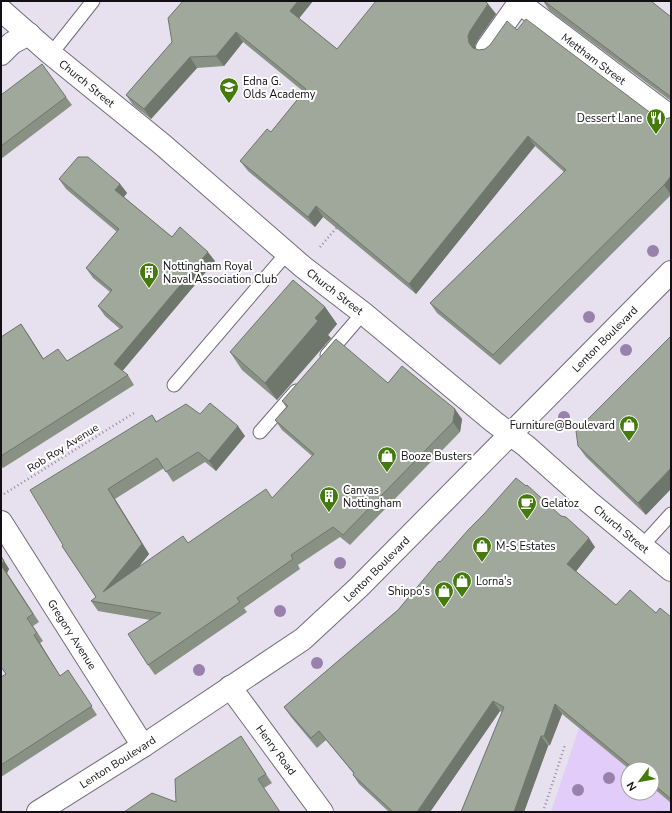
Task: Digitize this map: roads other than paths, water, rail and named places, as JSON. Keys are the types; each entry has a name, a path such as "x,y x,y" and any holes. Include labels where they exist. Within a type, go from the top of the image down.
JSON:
{"street":[{"path":"487,48 518,2"},
{"name":"Mettham Street","path":"518,2 671,117"},
{"name":"Church Street","path":"1,10 51,54 163,146 295,260 363,313 526,446 589,502 671,570"},
{"path":"1,54 12,43 29,34"},
{"name":"Lenton Boulevard","path":"38,812 143,746 303,639 359,587 670,274"},
{"name":"Gregory Avenue","path":"1,522 143,746"},
{"name":"Henry Road","path":"230,688 322,812"}],"lane":[{"path":"51,54 93,1"},
{"path":"174,385 295,260"},
{"path":"317,366 363,313"},
{"path":"260,432 302,384"},
{"path":"642,546 671,514"}],"place":[{"name":"Edna G. Olds Academy","path":"229,104"},
{"name":"Dessert Lane","path":"656,135"},
{"name":"Nottingham Royal Naval Association Club","path":"149,289"},
{"name":"Furniture@Boulevard","path":"629,442"},
{"name":"Booze Busters","path":"387,473"},
{"name":"Canvas Nottingham","path":"329,513"},
{"name":"Gelatoz","path":"527,520"},
{"name":"M-S Estates","path":"482,563"},
{"name":"Lorna's","path":"462,598"},
{"name":"Shippo's","path":"444,608"}]}
